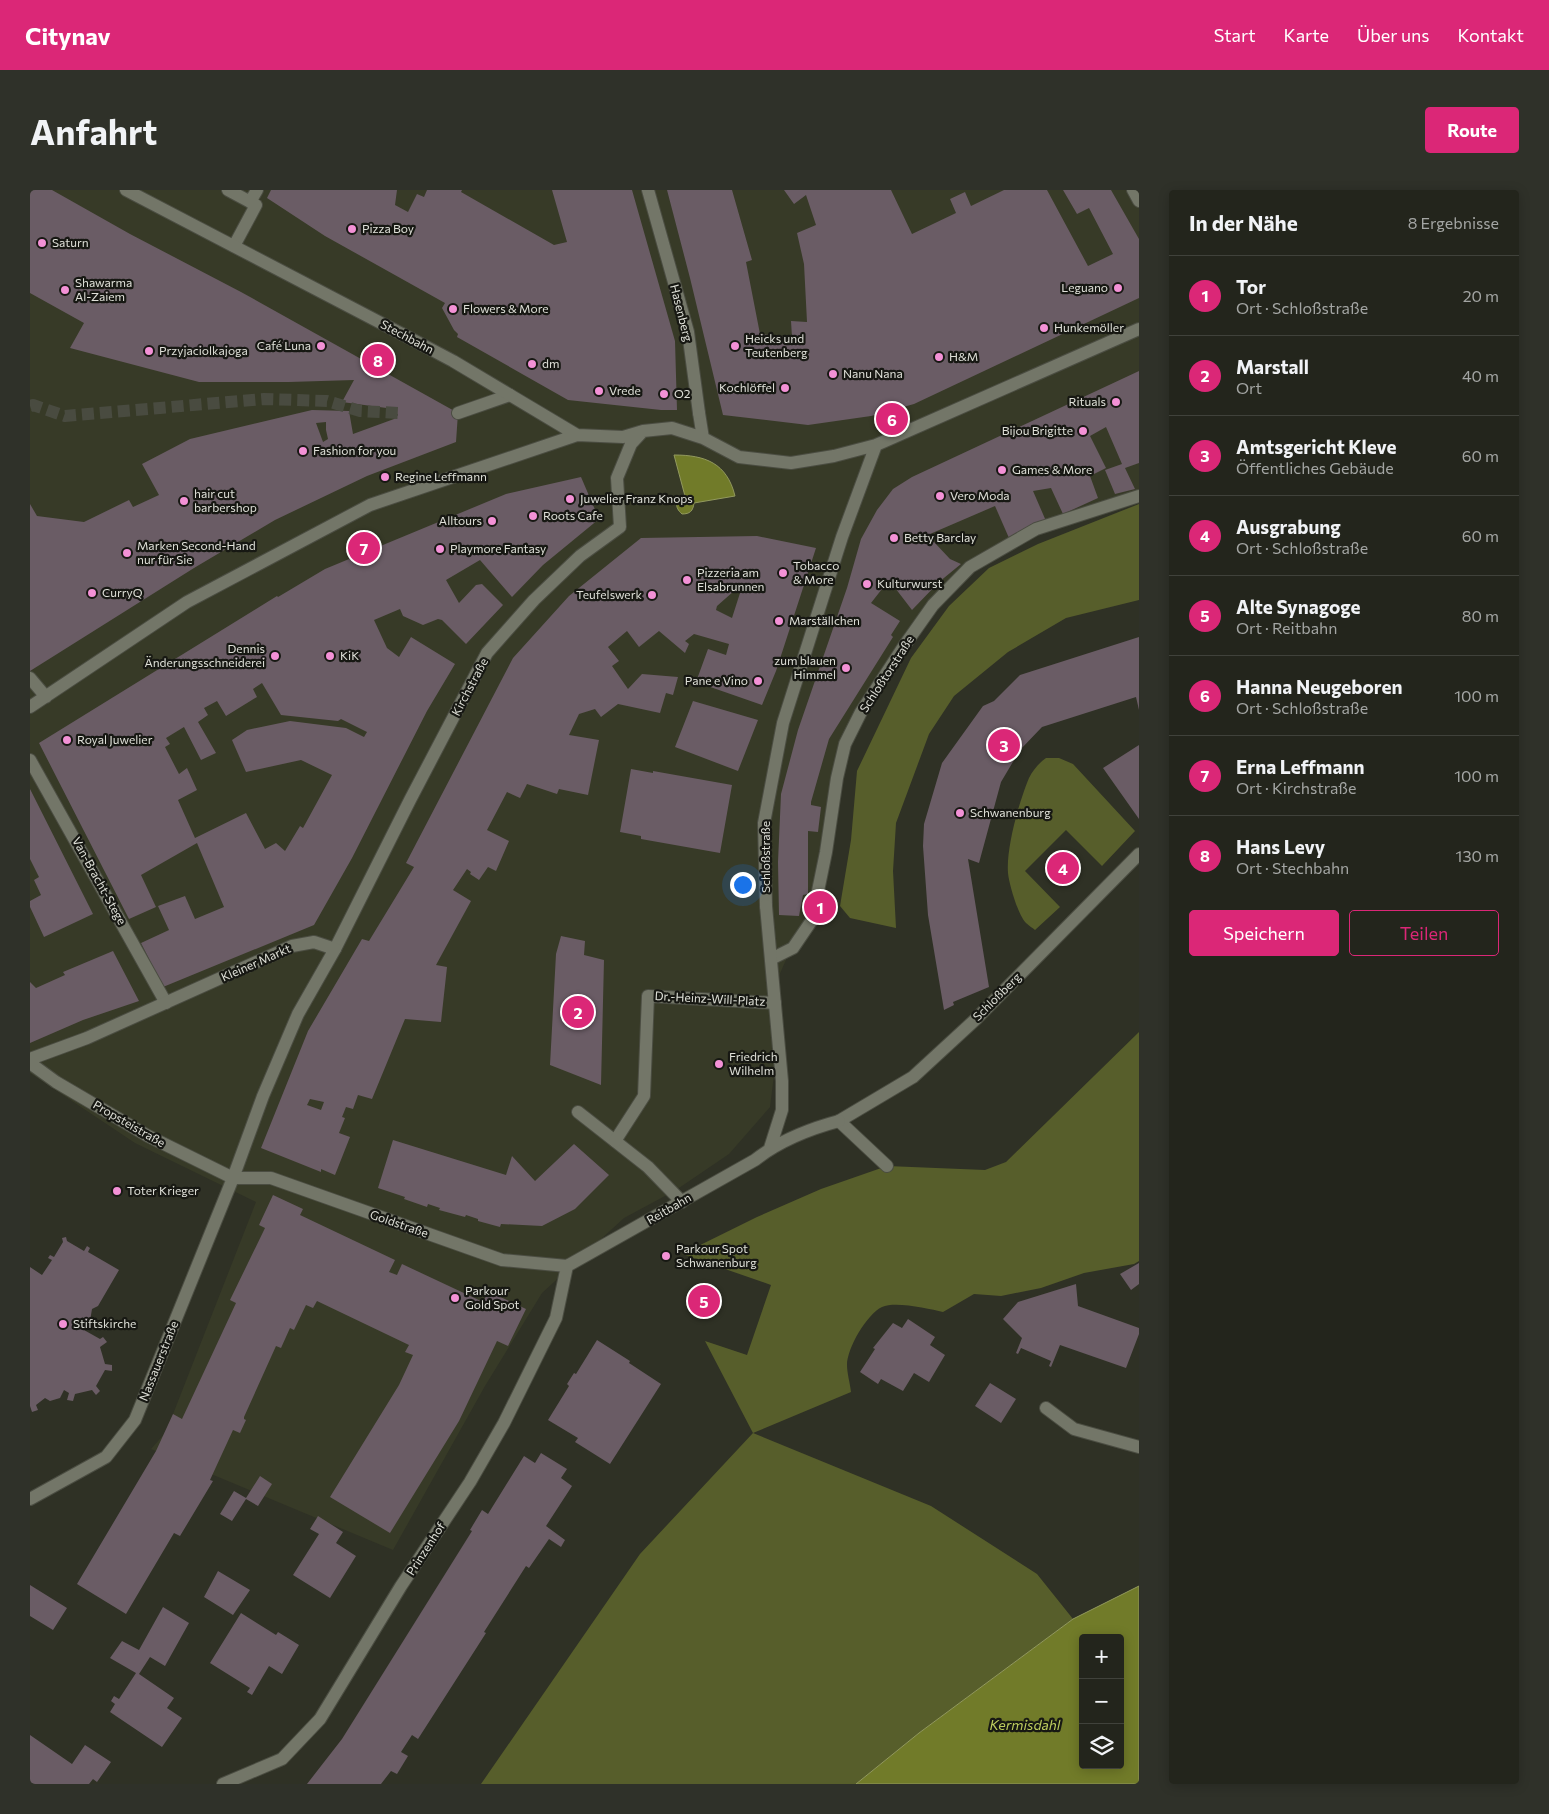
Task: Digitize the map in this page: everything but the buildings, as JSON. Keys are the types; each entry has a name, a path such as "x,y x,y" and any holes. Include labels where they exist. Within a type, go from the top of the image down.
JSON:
{"street":[{"name":"Stechbahn","path":"126,190 453,361 577,435"},
{"path":"228,190 256,205 234,246"},
{"path":"250,202 257,190"},
{"name":"Hasenberg","path":"648,190 688,332 703,438"},
{"path":"1133,190 1139,201"},
{"path":"30,707 187,602 370,505 577,435 623,437 643,431 672,428 703,438 739,457 791,462 834,456 876,445 1139,329"},
{"path":"458,413 510,395"},
{"name":"Kirchstraße","path":"335,949 487,653 534,600 580,556 620,527 617,478 631,444 643,431"},
{"name":"Schloßstraße","path":"770,1148 782,1110 782,1081 766,906 764,823 783,723 842,537 876,445"},
{"name":"Schloßtorstraße","path":"771,959 793,948 812,920 826,852 837,778 845,744 861,712 933,605 970,567 1036,530 1139,496"},
{"path":"30,678 46,697"},
{"name":"Van-Bracht-Stege","path":"30,760 166,1003"},
{"name":"Schloßberg","path":"839,1121 913,1076 934,1058 977,1018 1139,854"},
{"name":"Kleiner Markt","path":"30,1059 87,1038 292,946 314,942 335,949"},
{"path":"233,1178 263,1096 298,1014 335,949"},
{"name":"Dr.-Heinz-Will-Platz","path":"615,1141 644,1096 648,996 775,1003"},
{"name":"Propsteistraße","path":"30,1063 56,1082 148,1136 233,1178"},
{"path":"578,1112 648,1167 682,1202"},
{"path":"770,1148 817,1127 839,1121 887,1166"},
{"name":"Reitbahn","path":"567,1266 755,1160 770,1148"},
{"name":"Goldstraße","path":"233,1178 271,1178 502,1260 567,1266"},
{"name":"Nassauerstraße","path":"30,1500 106,1456 135,1420 233,1178"},
{"name":"Prinzenhof","path":"223,1784 282,1760 320,1719 401,1586 470,1482 504,1423 556,1318 567,1266"},
{"path":"1046,1408 1074,1428 1139,1447"}],"shaded area":[{"path":"30,190 1139,190 1139,496 1028,535 970,567 933,605 845,744 808,910 778,978 775,1067 770,1107 729,1154 676,1190 624,1218 542,1293 485,1386 393,1550 151,1449 166,1432 256,1202 135,1143 30,1073"},
{"path":"1139,504 1139,600 1066,618 1008,652 954,696 929,734 896,823 893,871 896,928 850,918 840,906 851,840 857,771 911,658 949,606 989,568 1038,544"},
{"path":"1046,758 1059,758 1073,764 1135,831 1102,866 1066,830 1025,871 1060,907 1035,930 1026,923 1017,907 1009,878 1008,863 1014,825 1025,788 1032,772"},
{"path":"1139,1032 1139,1261 1134,1264 1084,1273 1041,1288 1001,1296 974,1294 943,1312 904,1305 882,1307 864,1324 850,1350 847,1371 851,1392 753,1433 705,1341 747,1355 771,1285 682,1254 757,1217 821,1189 887,1166 985,1170 1006,1162"},
{"path":"753,1433 931,1506 1037,1574 1073,1619 919,1733 856,1784 481,1784 640,1554"}],"water":[{"path":"674,455 705,459 713,463 726,476 735,496 694,503 691,512 682,514 677,504 685,496"},
{"name":"Kermisdahl","path":"1139,1586 1139,1784 856,1784 919,1733 1073,1619"}],"tunnel":[{"path":"30,406 33,405 65,416 264,399 327,401 360,411 398,413"}],"place":[{"name":"Pizza Boy","path":"352,229"},
{"name":"Saturn","path":"42,243"},
{"name":"Leguano","path":"1118,288"},
{"name":"Shawarma Al-Zaiem","path":"65,290"},
{"name":"Flowers & More","path":"453,309"},
{"name":"Hunkemöller","path":"1044,328"},
{"name":"Café Luna","path":"321,346"},
{"name":"Heicks und Teutenberg","path":"735,346"},
{"name":"Przyjaciolkajoga","path":"149,351"},
{"name":"H&M","path":"939,357"},
{"name":"Hans Levy","path":"378,360"},
{"name":"dm","path":"532,364"},
{"name":"Nanu Nana","path":"833,374"},
{"name":"Kochlöffel","path":"785,388"},
{"name":"Vrede","path":"599,391"},
{"name":"O2","path":"664,394"},
{"name":"Rituals","path":"1116,402"},
{"name":"Hanna Neugeboren","path":"892,419"},
{"name":"Bijou Brigitte","path":"1083,431"},
{"name":"Fashion for you","path":"303,451"},
{"name":"Games & More","path":"1002,470"},
{"name":"Regine Leffmann","path":"385,477"},
{"name":"Vero Moda","path":"940,496"},
{"name":"Juwelier Franz Knops","path":"570,499"},
{"name":"hair cut barbershop","path":"184,501"},
{"name":"Roots Cafe","path":"533,516"},
{"name":"Alltours","path":"492,521"},
{"name":"Betty Barclay","path":"894,538"},
{"name":"Erna Leffmann","path":"364,548"},
{"name":"Playmore Fantasy","path":"440,549"},
{"name":"Marken Second-Hand nur für Sie","path":"127,553"},
{"name":"Tobacco & More","path":"783,573"},
{"name":"Pizzeria am Elsabrunnen","path":"687,580"},
{"name":"Kulturwurst","path":"867,584"},
{"name":"CurryQ","path":"92,593"},
{"name":"Teufelswerk","path":"652,595"},
{"name":"Marställchen","path":"779,621"},
{"name":"Dennis Änderungsschneiderei","path":"275,656"},
{"name":"KiK","path":"330,656"},
{"name":"zum blauen Himmel","path":"846,668"},
{"name":"Pane e Vino","path":"758,681"},
{"name":"Royal Juwelier","path":"67,740"},
{"name":"Amtsgericht Kleve","path":"1004,745"},
{"name":"Schwanenburg","path":"960,813"},
{"name":"Ausgrabung","path":"1063,868"},
{"name":"Tor","path":"820,907"},
{"name":"Marstall","path":"578,1012"},
{"name":"Friedrich Wilhelm","path":"719,1064"},
{"name":"Toter Krieger","path":"117,1191"},
{"name":"Parkour Spot Schwanenburg","path":"666,1256"},
{"name":"Parkour Gold Spot","path":"455,1298"},
{"name":"Alte Synagoge","path":"704,1301"},
{"name":"Stiftskirche","path":"63,1324"}]}
